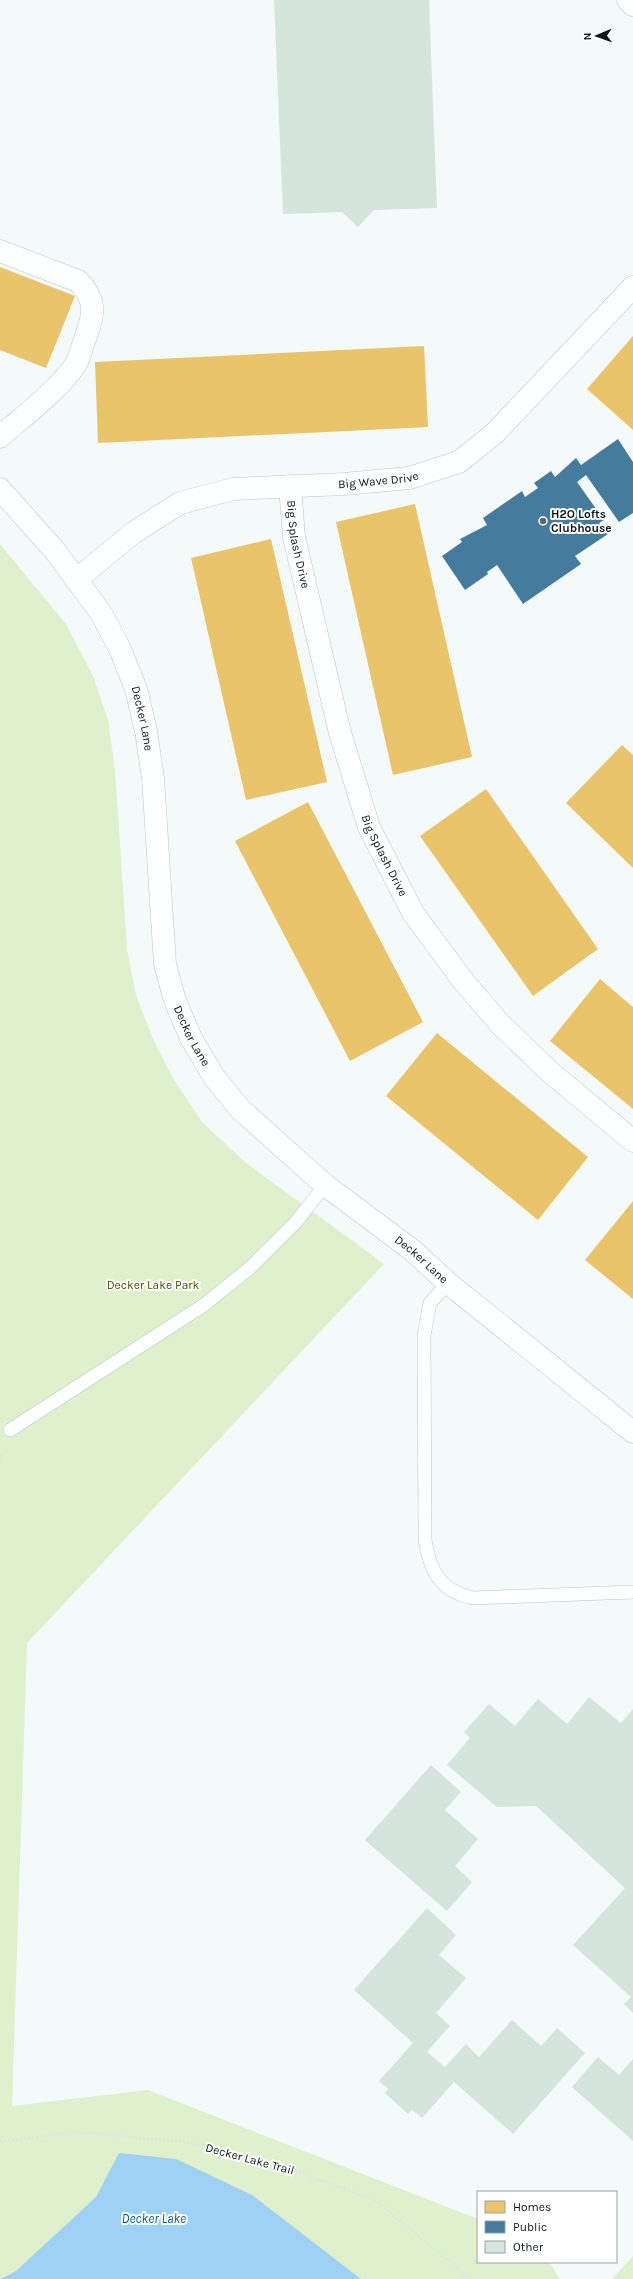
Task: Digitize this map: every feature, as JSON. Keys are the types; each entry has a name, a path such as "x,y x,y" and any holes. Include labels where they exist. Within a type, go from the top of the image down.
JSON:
{"street":[{"path":"628,0 633,5"},
{"path":"0,251 78,281 87,290 92,302 93,315 76,364 42,399 0,437"},
{"name":"Big Wave Drive","path":"76,580 133,533 180,503 233,489 409,478 459,462 494,434 633,287"},
{"name":"Big Splash Drive","path":"290,486 294,536 340,734 369,827 413,913 464,982 502,1026 550,1072 633,1141"},
{"name":"Decker Lane","path":"0,489 54,551 100,612 120,649 136,689 146,731 153,778 165,964 176,1001 191,1038 214,1077 240,1109 326,1185 412,1250 448,1283 633,1432"}],"lane":[{"path":"10,1430 204,1306 252,1266 296,1222 326,1185"},
{"path":"448,1283 430,1303 424,1335 424,1540 427,1557 434,1574 445,1586 458,1595 473,1598 633,1592"}],"path":[{"name":"Decker Lake Trail","path":"0,2141 78,2132 185,2142 291,2169 376,2201 455,2266 467,2279"}],"green space":[{"name":"Decker Lake Park","path":"0,544 66,624 93,676 108,720 115,770 127,949 136,995 152,1037 174,1080 202,1122 246,1163 384,1264 27,1643 12,2106 148,2090 477,2219 477,2263 550,2263 560,2279 0,2279"},
{"path":"633,2256 633,2279 612,2279"}],"water":[{"name":"Decker Lake","path":"119,2153 176,2159 252,2195 361,2279 1,2279 16,2271 96,2197"}],"building: Homes":[{"path":"0,267 75,296 46,368 0,350"},
{"path":"633,336 633,430 587,389"},
{"path":"424,346 428,427 98,443 95,362"},
{"path":"415,504 472,757 393,775 336,522"},
{"path":"271,539 327,782 246,800 191,558"},
{"path":"622,745 633,755 633,868 566,803"},
{"path":"486,789 598,949 533,996 420,836"},
{"path":"308,802 423,1022 350,1061 235,841"},
{"path":"600,979 633,1007 633,1109 550,1041"},
{"path":"437,1033 588,1157 538,1220 386,1096"},
{"path":"633,1201 633,1299 585,1260"}],"building: Public":[{"name":"H2O Lofts Clubhouse","path":"618,439 633,462 633,513 619,522 586,475 577,482 604,520 599,523 608,534 575,556 581,564 523,604 497,565 487,572 488,574 465,590 442,556 462,542 460,539 487,525 483,518 522,491 525,497 538,488 534,483 551,471 555,477 576,458 581,465"}],"building: Other":[{"path":"274,0 429,0 437,208 374,210 358,227 342,212 283,214"},
{"path":"589,1697 621,1723 633,1709 633,2013 624,2004 631,1997 573,1945 625,1888 536,1806 497,1807 447,1765 470,1738 464,1732 489,1704 515,1726 538,1699 567,1724"},
{"path":"431,1765 461,1792 445,1810 478,1839 455,1866 472,1882 447,1911 365,1840"},
{"path":"427,1908 456,1935 439,1955 466,1978 436,2013 450,2026 427,2052 445,2067 466,2044 479,2057 512,2020 541,2046 557,2028 585,2053 513,2134 454,2082 422,2118 412,2110 408,2114 385,2093 388,2089 379,2081 413,2043 354,1990"},
{"path":"598,2057 619,2075 633,2059 633,2141 572,2087"}],"place":[{"name":"H2O Lofts Clubhouse","path":"543,521"}]}
